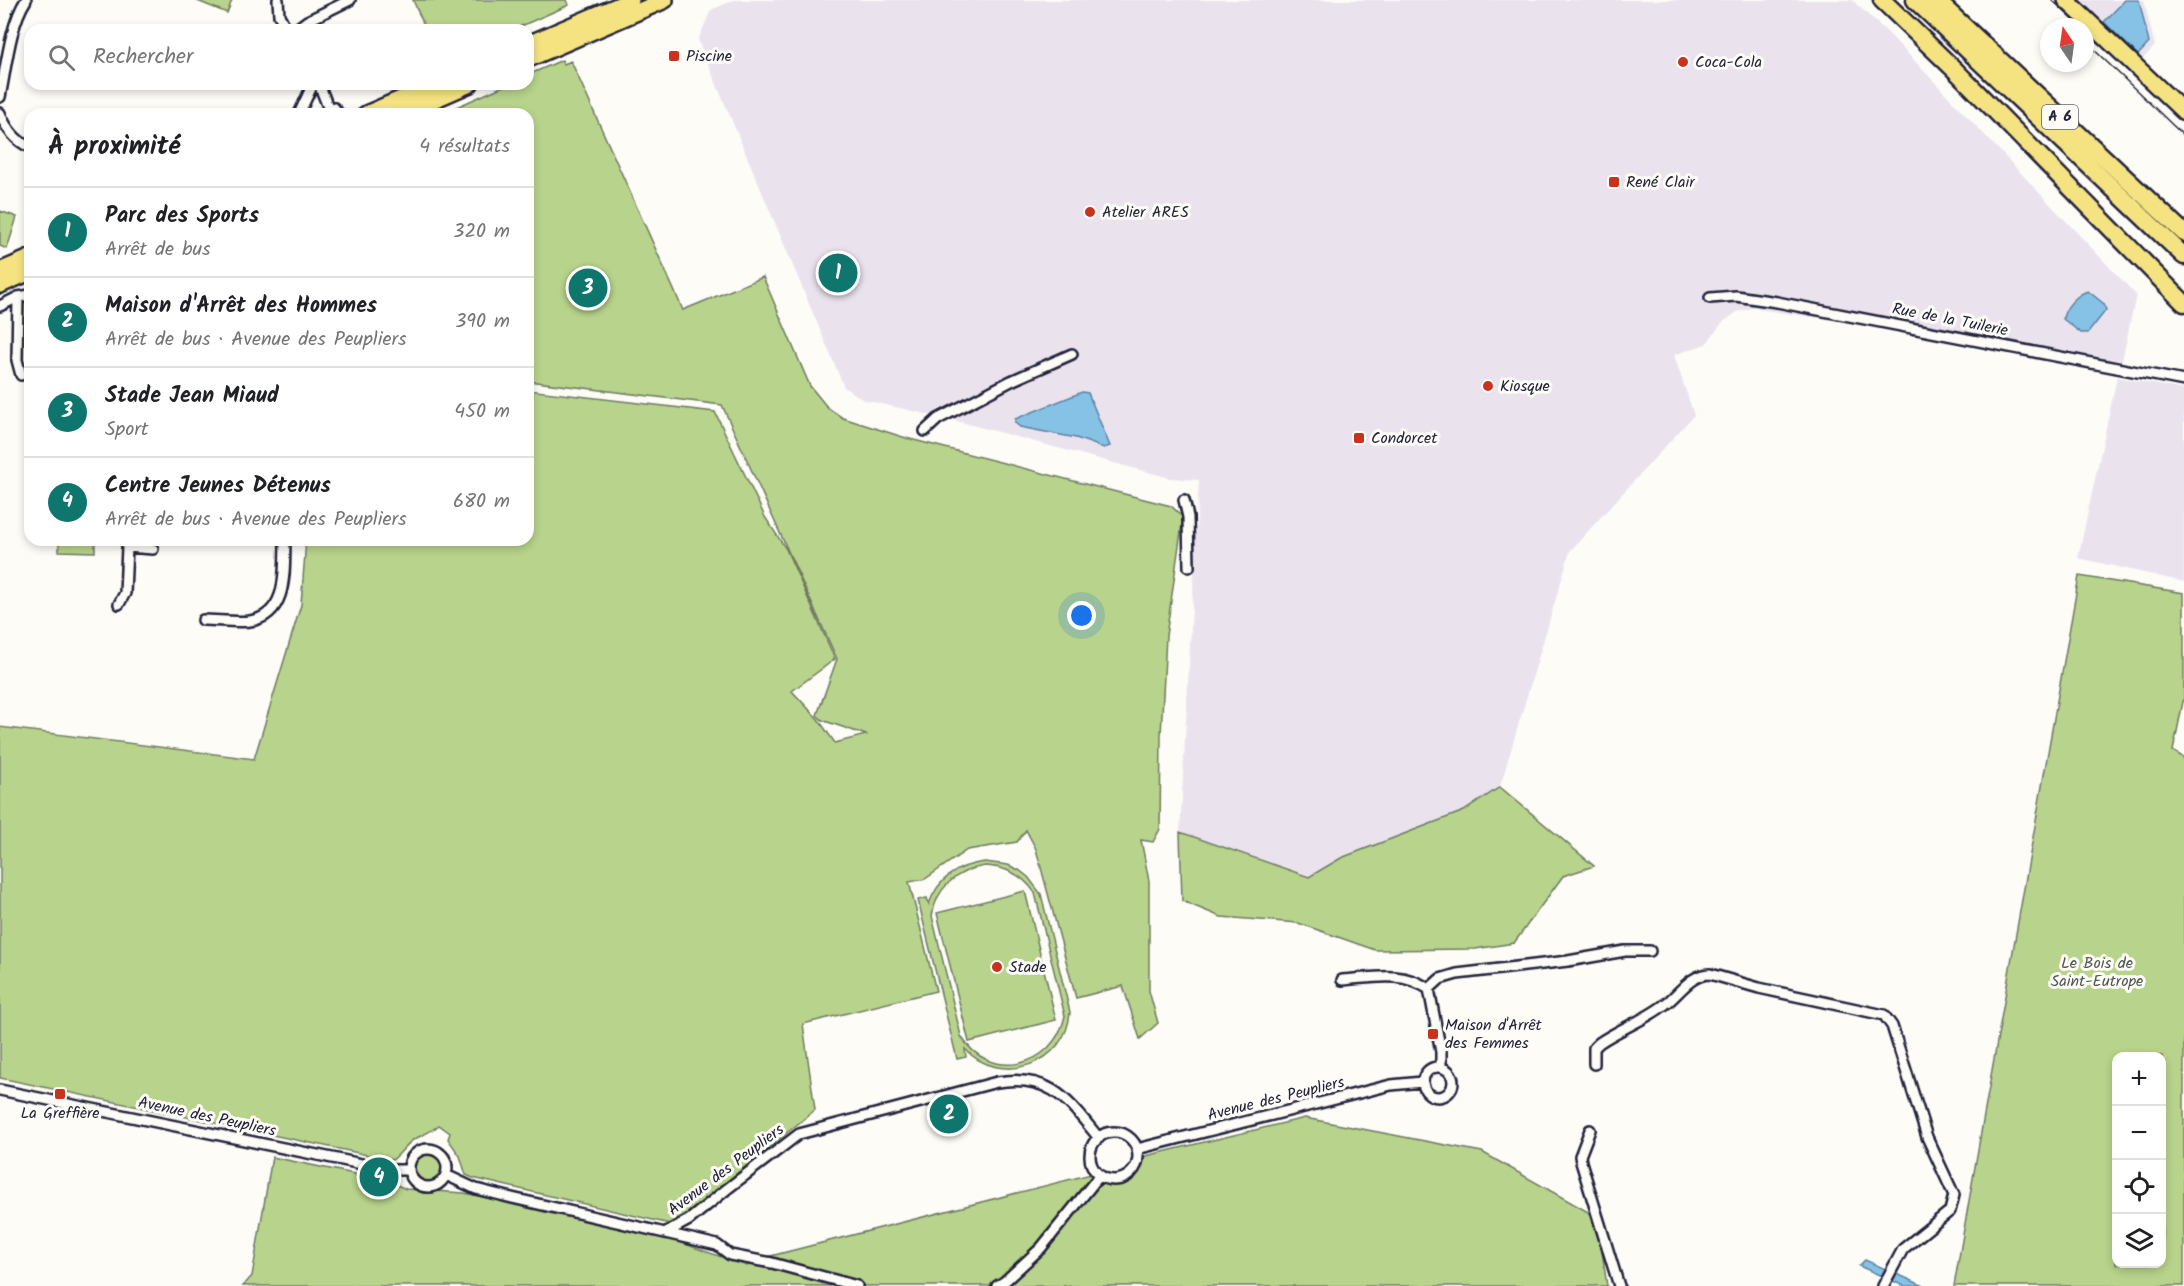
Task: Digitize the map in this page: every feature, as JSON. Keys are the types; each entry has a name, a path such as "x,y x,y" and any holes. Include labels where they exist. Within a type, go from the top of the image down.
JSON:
{"highway":[{"path":"1882,0 1956,70 2184,303"},
{"name":"A 6","path":"1914,0 2184,255"},
{"name":"A 6","path":"1936,0 2184,233"}],"main road":[{"path":"534,41 631,0"},
{"path":"534,55 665,0"},
{"path":"2066,0 2184,112"},
{"path":"380,108 422,90"},
{"path":"415,108 456,90"},
{"path":"0,271 24,261"},
{"path":"0,285 24,275"}],"street":[{"path":"0,97 13,34 21,8 26,0"},
{"path":"278,0 279,15 284,24"},
{"path":"303,24 350,0"},
{"path":"302,108 310,90"},
{"path":"322,90 326,108"},
{"path":"0,113 7,128 24,144"},
{"path":"0,306 24,296"},
{"name":"Rue de la Tuilerie","path":"1710,298 1736,296 1777,302 2184,381"},
{"path":"18,297 17,360 21,375"},
{"path":"925,431 938,419 1011,381 1072,354"},
{"path":"1184,500 1188,517 1189,567"},
{"path":"203,620 249,621 269,612 281,595 285,546"},
{"path":"119,604 125,593 127,547 153,549"},
{"path":"1429,989 1440,979 1457,974 1568,961 1625,951 1650,951"},
{"path":"1594,1064 1594,1048 1599,1043 1667,1004 1696,977 1703,974 1884,1015 1892,1026 1927,1137 1954,1195 1950,1211 1903,1249 1883,1286"},
{"path":"1342,980 1398,976 1410,978 1429,989 1441,1052 1441,1067"},
{"path":"1441,1067 1448,1070 1453,1080 1450,1091 1446,1095 1436,1097 1430,1095 1422,1082 1430,1068 1441,1067"},
{"name":"Avenue des Peupliers","path":"665,1233 689,1220 799,1134 997,1082 1023,1080 1049,1087 1072,1104 1099,1138"},
{"name":"Avenue des Peupliers","path":"1137,1149 1391,1085 1422,1082"},
{"name":"Avenue des Peupliers","path":"0,1090 391,1170 409,1170"},
{"path":"1590,1130 1580,1156 1581,1162 1619,1286"},
{"path":"1122,1133 1132,1140 1137,1149 1136,1166 1124,1177 1108,1179 1100,1175 1090,1160 1092,1148 1099,1138 1106,1134 1122,1133"},
{"path":"426,1149 432,1149 444,1156 447,1162 446,1176 437,1185 424,1187 414,1181 409,1170 412,1158 426,1149"},
{"path":"997,1286 1041,1248 1100,1175"},
{"name":"Avenue des Peupliers","path":"446,1176 476,1189 717,1245 730,1255 772,1263 857,1286"}],"shaded area":[{"path":"734,0 1852,0 1889,34 2136,295 2122,361 1755,307 1737,312 1722,323 1706,344 1674,355 1694,415 1570,551 1500,787 1464,811 1341,858 1309,877 1188,840 1180,832 1199,480 1170,478 957,421 864,400 844,387 698,40 711,10"},
{"path":"2073,0 2144,0 2155,46 2139,63"},
{"path":"2117,377 2184,390 2184,582 2078,558"}],"green space":[{"path":"195,0 232,0 227,13"},
{"path":"413,0 567,0 569,5 526,24 423,24"},
{"path":"562,60 564,64 571,61 683,310 763,277 810,386 827,407 843,418 906,438 1171,506 1183,517 1166,636 1161,735 1160,829 1153,842 1141,840 1149,881 1149,991 1158,1023 1140,1039 1123,986 1076,998 1036,849 1026,830 1017,842 967,850 925,879 909,882 936,991 803,1024 815,1110 691,1211 670,1224 466,1175 460,1156 448,1139 450,1133 439,1125 410,1142 392,1160 0,1078 0,727 254,759 301,605 306,546 534,546 534,391 715,412 765,517 786,549 835,659 792,691 818,719 835,743 866,735 822,720 817,715 837,659 722,405 534,382 534,108 454,108 495,90 534,90 534,72"},
{"path":"0,211 17,217 7,249 0,246"},
{"path":"59,546 95,546 95,552 59,551"},
{"name":"Le Bois de Saint-Eutrope","path":"2079,576 2184,593 2184,697 2173,751 2184,758 2184,1286 1954,1286"},
{"path":"1500,787 1594,866 1563,876 1514,943 1475,949 1375,950 1298,923 1221,917 1182,901 1180,832 1309,877 1341,858 1464,811"},
{"path":"985,862 1008,865 1019,870 1028,877 1041,894 1070,1012 1066,1030 1057,1045 1045,1057 1030,1065 1013,1068 996,1067 979,1060 965,1049 966,1057 957,1059 918,900 927,898 929,904 938,887 950,875","holes":["993,867 1013,873 1025,881 1035,893 1065,1016 1059,1034 1048,1048 1035,1058 1019,1063 1003,1064 988,1060 973,1051 961,1036 932,916 938,897 957,876 975,868"]},
{"name":"Stade","path":"1025,891 1056,1020 969,1042 937,913"},
{"path":"1305,1118 1482,1152 1597,1217 1607,1286 243,1286 252,1276 272,1157 388,1181 406,1189 464,1193 599,1221 659,1235 747,1266 759,1259 1091,1174 1110,1184 1132,1179 1146,1156"},
{"path":"429,1153 439,1157 443,1167 439,1177 429,1181 419,1177 415,1167 419,1157"}],"water":[{"path":"2125,0 2139,0 2149,43 2138,55 2104,22"},
{"path":"2088,291 2104,304 2106,310 2088,333 2081,333 2063,319 2072,302"},
{"path":"1082,392 1088,393 1110,446 1104,448 1076,438 1020,427 1015,423 1015,419"},
{"path":"1865,1260 1924,1286 1904,1286 1859,1266"}],"tram line":[{"path":"2052,0 2071,18"},
{"path":"2094,50 2184,136"}],"place":[{"name":"Piscine","path":"674,56"},
{"name":"Coca-Cola","path":"1683,62"},
{"name":"René Clair","path":"1614,182"},
{"name":"Atelier ARES","path":"1090,212"},
{"name":"Parc des Sports","path":"838,273"},
{"name":"Stade Jean Miaud","path":"588,288"},
{"name":"Kiosque","path":"1488,386"},
{"name":"Condorcet","path":"1359,438"},
{"name":"Stade","path":"997,967"},
{"name":"Maison d'Arrêt des Femmes","path":"1433,1034"},
{"name":"La Greffière","path":"60,1094"},
{"name":"Maison d'Arrêt des Hommes","path":"949,1114"},
{"name":"Centre Jeunes Détenus","path":"379,1177"}]}
